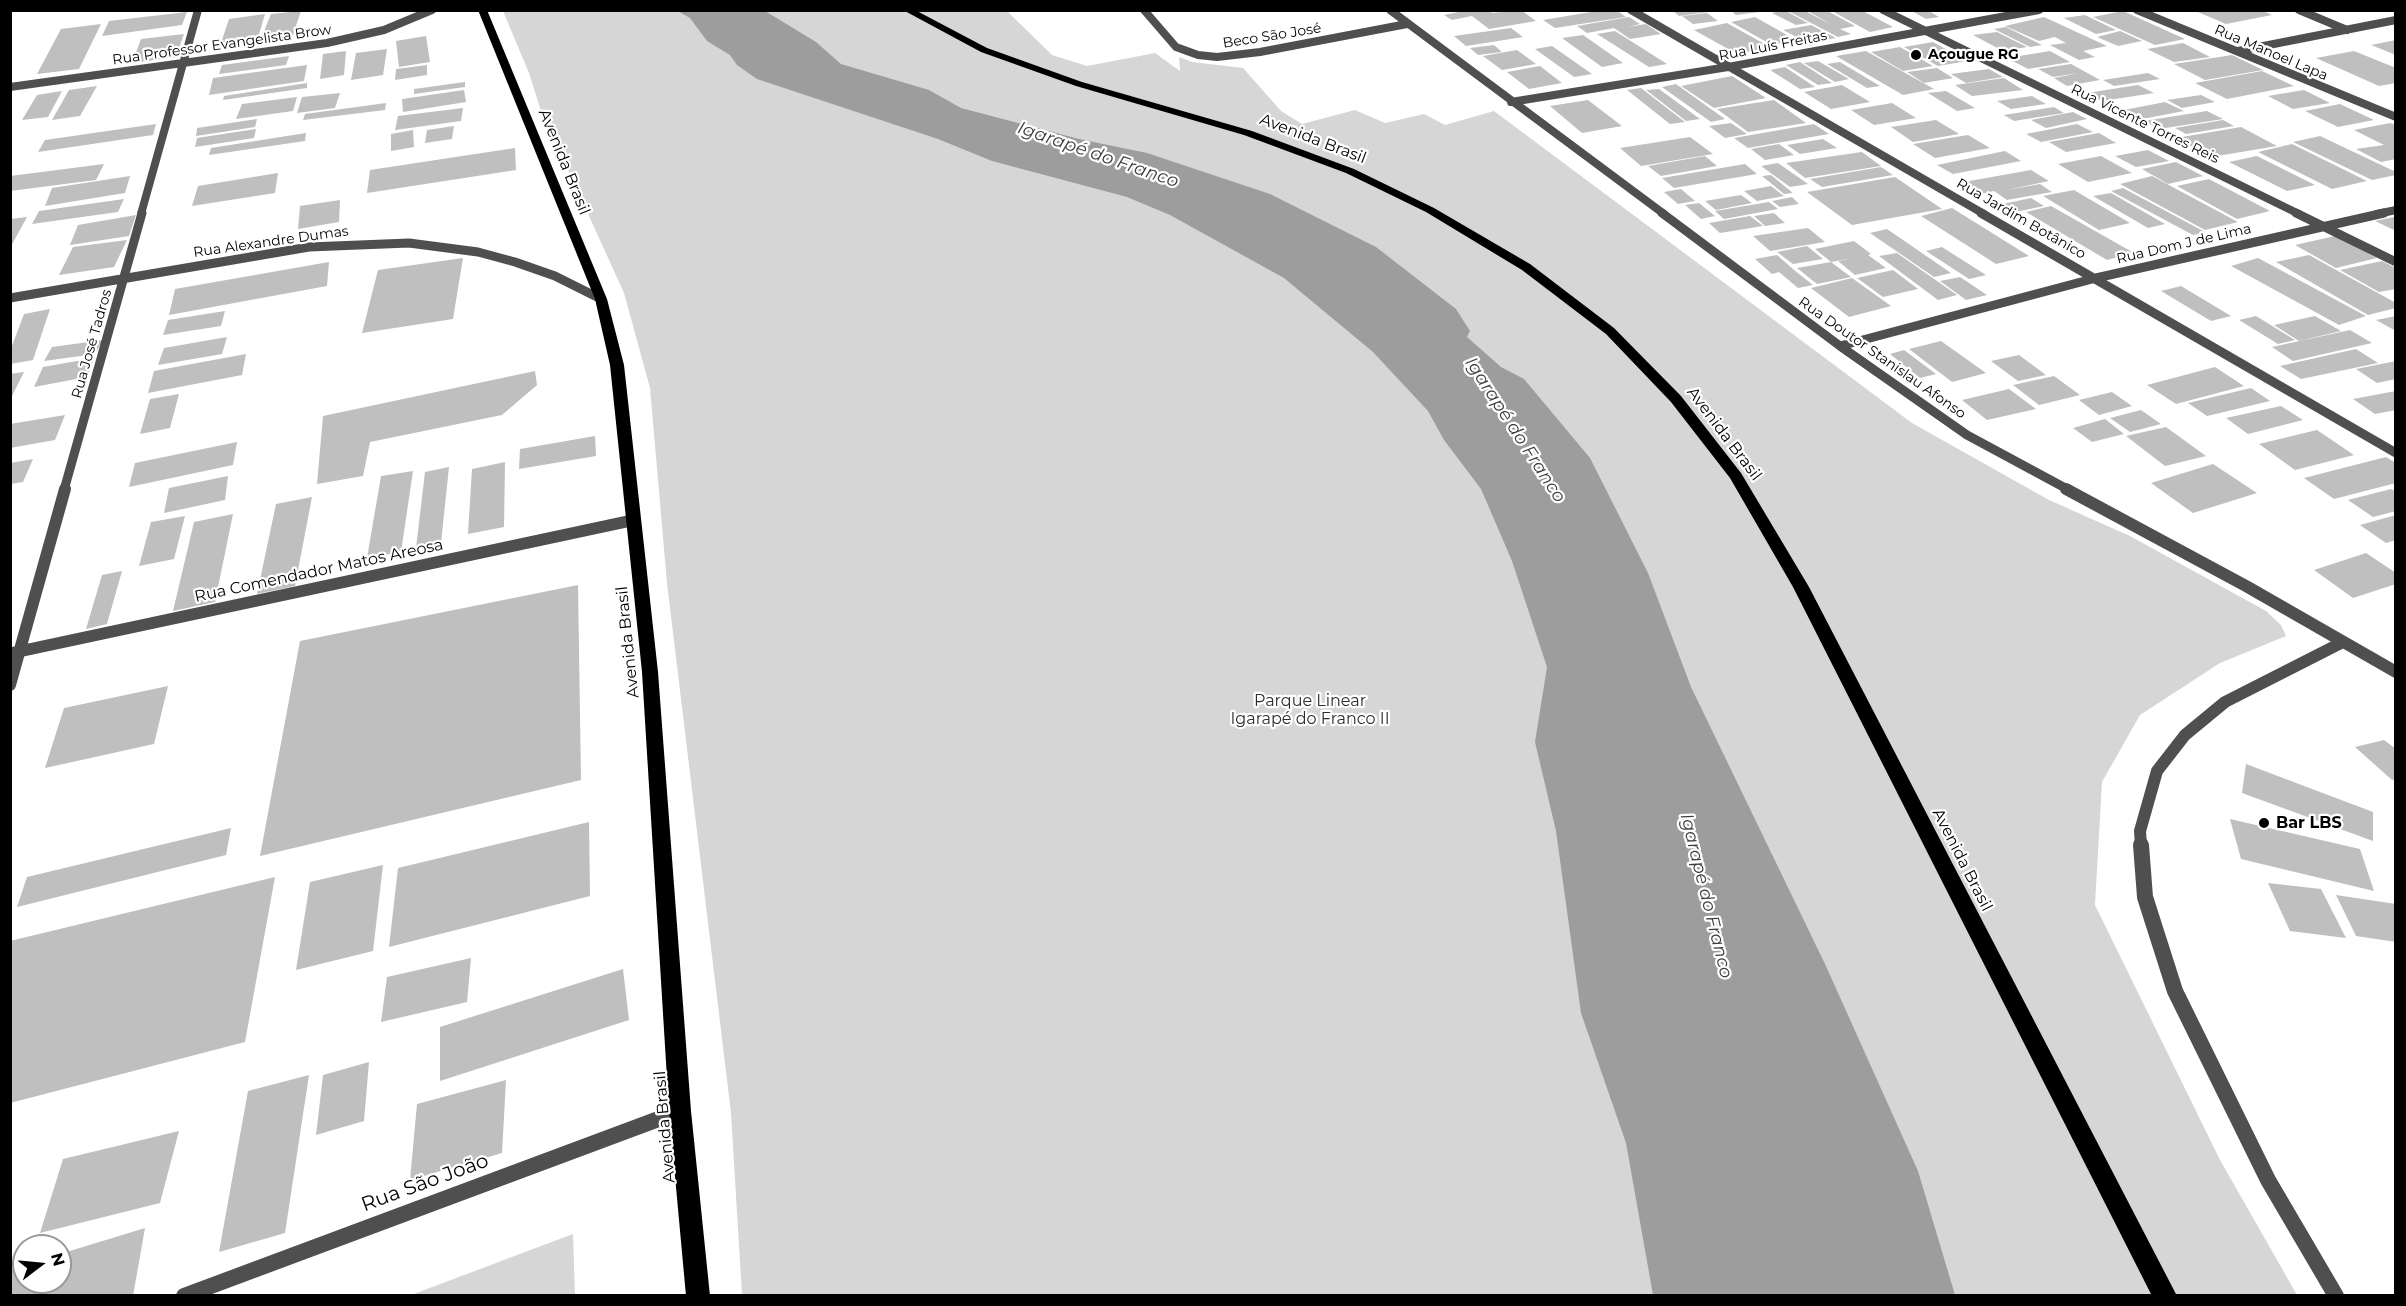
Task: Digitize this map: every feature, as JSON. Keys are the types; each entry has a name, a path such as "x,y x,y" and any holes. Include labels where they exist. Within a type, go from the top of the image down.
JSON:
{"highway":[{"name":"Avenida Brasil","path":"482,10 601,299 617,365 650,672 680,1111 698,1296"},
{"name":"Avenida Brasil","path":"907,10 994,54 1078,84 1248,134 1350,171 1430,210 1526,267 1610,331 1676,399 1736,476 1801,587 2165,1296"}],"street":[{"name":"Rua José Tadros","path":"10,685 14,653 126,278 198,10"},
{"name":"Rua Professor Evangelista Brow","path":"10,87 356,38 410,22 432,10"},
{"name":"Beco São José","path":"1144,10 1176,47 1198,55 1236,56 1407,24"},
{"name":"Rua Doutor Stanislau Afonso","path":"1390,10 1840,346 1967,435 2246,586 2396,672"},
{"name":"Rua Jardim Botânico","path":"1631,10 2396,453"},
{"name":"Rua Vicente Torres Reis","path":"1883,10 2396,262"},
{"name":"Rua Luís Freitas","path":"1511,102 1728,67 2038,10"},
{"name":"Rua Manoel Lapa","path":"2137,10 2396,117"},
{"path":"2299,10 2347,30"},
{"path":"2236,51 2396,20"},
{"name":"Rua Dom J de Lima","path":"1840,346 2096,278 2396,210"},
{"name":"Rua Alexandre Dumas","path":"10,298 309,247 358,243 409,243 478,252 515,262 555,276 601,299"},
{"name":"Rua Comendador Matos Areosa","path":"14,653 634,520"},
{"path":"2336,1296 2268,1180 2175,991 2145,897 2140,831 2157,771 2184,735 2225,702 2343,642"},
{"name":"Rua São João","path":"184,1296 680,1111"}],"green space":[{"name":"Parque Linear Igarapé do Franco II","path":"503,11 1007,11 1052,55 1087,66 1155,53 1180,71 1179,57 1192,62 1243,68 1281,111 1302,124 1355,110 1385,123 1424,114 1445,125 1494,111 1912,423 2049,500 2130,536 2266,611 2281,625 2286,636 2220,663 2140,715 2102,782 2095,905 2220,1160 2297,1295 742,1295 731,1113 667,583 650,388 624,293 540,108 529,73"},
{"path":"573,1234 575,1295 411,1295"}],"water":[{"name":"Igarapé do Franco","path":"678,11 765,11 816,42 841,64 929,90 961,108 1079,139 1147,153 1270,194 1376,247 1456,309 1470,331 1467,337 1501,367 1524,379 1590,458 1648,573 1691,687 1825,964 1918,1171 1955,1295 1653,1295 1626,1143 1581,1013 1556,831 1535,742 1547,667 1512,561 1481,489 1444,440 1428,411 1373,352 1284,278 1170,215 1127,197 992,161 938,139 757,79 737,65 730,55 707,41 690,18"}],"building":[{"path":"1468,10 1488,10 1492,13 1521,10 1536,21 1489,29 1472,16 1452,20 1444,15"},
{"path":"1616,10 1626,17 1555,28 1543,20"},
{"path":"1672,10 1708,10 1708,12 1679,16"},
{"path":"1730,10 1759,10 1759,12 1736,15"},
{"path":"1784,10 1808,23 1796,25 1772,13"},
{"path":"1786,10 1803,10 1832,25 1806,10 1826,10 1855,26 1840,29 1851,34 1838,37"},
{"path":"1830,10 1861,10 1893,27 1870,32"},
{"path":"1910,10 1927,10 1939,17 1926,19"},
{"path":"2193,10 2261,10 2272,15 2226,24"},
{"path":"301,11 293,35 261,39 271,14"},
{"path":"2123,11 2185,39 2155,45 2093,17"},
{"path":"187,12 182,25 102,36 109,21"},
{"path":"1707,13 1718,21 1693,24 1682,16"},
{"path":"265,14 257,41 220,46 229,19"},
{"path":"2085,15 2116,30 2096,34 2064,18"},
{"path":"1629,17 1640,24 1628,27 1646,24 1661,34 1630,39 1614,28 1587,33 1577,26"},
{"path":"1755,17 1796,40 1772,45 1731,22"},
{"path":"2044,17 2107,46 2083,51 2095,57 2079,60 2050,45 2066,43 2055,37 2039,41 2005,26"},
{"path":"1727,23 1770,47 1737,54 1694,30"},
{"path":"101,24 79,69 37,74 61,29"},
{"path":"1811,25 1836,38 1808,43 1783,30"},
{"path":"2006,27 2042,45 2030,47 1994,29"},
{"path":"1511,28 1523,37 1466,46 1454,36"},
{"path":"1615,31 1667,64 1649,67 1597,34"},
{"path":"2120,31 2142,41 2118,46 2097,37"},
{"path":"1997,32 2027,47 2003,51 1973,35"},
{"path":"184,34 176,57 132,63 141,39"},
{"path":"1583,35 1623,63 1602,67 1562,38"},
{"path":"426,36 430,62 399,67 396,41"},
{"path":"2396,40 2396,55 2371,45"},
{"path":"1933,42 1967,61 1938,66 1904,47"},
{"path":"2183,43 2210,57 2174,62 2147,49"},
{"path":"1494,45 1502,52 1478,55 1470,48"},
{"path":"1552,46 1592,74 1574,77 1535,49"},
{"path":"1900,47 1933,66 1903,71 1871,52"},
{"path":"387,49 383,75 351,80 356,53"},
{"path":"1517,50 1536,64 1502,70 1483,56"},
{"path":"346,51 344,75 320,79 323,54"},
{"path":"1866,51 1934,89 1903,95 1836,56"},
{"path":"2050,51 2070,62 2028,69 2007,58"},
{"path":"2354,51 2396,68 2396,83 2379,86 2316,58"},
{"path":"2232,55 2263,70 2205,80 2174,64"},
{"path":"289,56 286,65 219,74 222,65"},
{"path":"1818,61 1849,79 1835,82 1804,63"},
{"path":"1800,62 1832,83 1818,85 1786,65"},
{"path":"1840,62 1880,86 1867,88 1827,64"},
{"path":"2071,64 2100,80 2067,86 2054,78 2079,73 2053,77 2038,69"},
{"path":"307,65 304,81 209,95 213,78"},
{"path":"427,65 427,75 395,80 396,69"},
{"path":"1540,66 1562,83 1529,89 1507,72"},
{"path":"1785,67 1815,87 1800,89 1770,70"},
{"path":"1937,68 1953,78 1924,83 1907,72"},
{"path":"1989,69 2003,77 1966,83 1951,74"},
{"path":"2262,71 2294,86 2227,99 2195,83"},
{"path":"2148,73 2160,79 2114,86 2103,80"},
{"path":"1732,76 1766,98 1714,108 1681,86"},
{"path":"2004,78 2023,90 1972,96 1955,85"},
{"path":"465,82 465,87 414,94 414,89"},
{"path":"307,83 307,88 223,100 224,96"},
{"path":"1676,84 1725,119 1711,122 1662,87"},
{"path":"1842,85 1870,102 1831,109 1804,92"},
{"path":"2138,85 2154,93 2102,101 2087,93"},
{"path":"97,86 80,116 52,120 69,90"},
{"path":"1641,88 1685,122 1670,124 1627,90"},
{"path":"1659,89 1700,119 1686,121 1646,90"},
{"path":"464,90 466,102 403,112 402,99"},
{"path":"2304,90 2330,103 2293,109 2268,96"},
{"path":"62,91 48,117 22,120 37,95"},
{"path":"1946,91 1975,108 1957,111 1928,93"},
{"path":"340,93 335,108 297,113 302,97"},
{"path":"2201,95 2215,102 2182,108 2167,100"},
{"path":"2032,96 2046,104 2011,109 1997,101"},
{"path":"297,97 293,111 236,119 242,104"},
{"path":"1588,100 1622,126 1582,133 1550,106"},
{"path":"1774,100 1806,123 1748,132 1717,109"},
{"path":"2165,102 2184,111 2137,120 2119,111"},
{"path":"386,103 385,110 303,120 305,114"},
{"path":"1892,103 1916,118 1874,125 1851,110"},
{"path":"2340,104 2374,120 2338,127 2305,111"},
{"path":"2054,107 2064,113 2014,121 2004,115"},
{"path":"463,108 461,121 395,130 398,116"},
{"path":"2207,111 2223,119 2159,129 2144,121"},
{"path":"2073,112 2087,119 2046,128 2031,120"},
{"path":"257,119 255,127 196,136 197,128"},
{"path":"1936,120 1959,134 1913,142 1891,127"},
{"path":"2223,120 2234,126 2186,134 2175,128"},
{"path":"1731,123 1747,134 1725,138 1709,126"},
{"path":"2390,123 2396,125 2396,159 2381,162 2356,149 2384,145 2354,130"},
{"path":"156,124 153,135 38,152 45,140"},
{"path":"1814,124 1829,134 1748,148 1734,138"},
{"path":"2077,124 2093,132 2041,142 2026,134"},
{"path":"454,126 452,139 425,143 427,130"},
{"path":"2241,127 2277,146 2211,157 2176,138"},
{"path":"256,129 254,138 195,147 197,138"},
{"path":"413,130 414,147 391,151 391,134"},
{"path":"306,133 305,141 209,155 211,148"},
{"path":"2099,133 2116,143 2066,152 2049,142"},
{"path":"1968,135 1990,148 1935,158 1913,144"},
{"path":"2320,136 2396,172 2396,175 2372,180 2293,142"},
{"path":"1690,137 1713,154 1641,166 1620,148"},
{"path":"1823,139 1837,148 1800,154 1787,145"},
{"path":"1779,144 1794,155 1765,160 1751,149"},
{"path":"2292,144 2367,181 2332,189 2258,152"},
{"path":"515,148 516,170 367,193 370,170"},
{"path":"2148,150 2169,161 2136,167 2115,156"},
{"path":"2005,151 2021,161 1953,174 1937,165"},
{"path":"1862,152 1881,166 1805,178 1786,163"},
{"path":"1705,156 1717,166 1661,176 1648,166"},
{"path":"2101,156 2132,173 2088,182 2058,164"},
{"path":"2257,156 2315,185 2287,191 2229,162"},
{"path":"2176,162 2203,176 2168,184 2142,169"},
{"path":"1778,163 1808,184 1790,187 1761,166"},
{"path":"104,164 96,180 10,191 10,176"},
{"path":"1745,164 1757,174 1674,188 1662,178"},
{"path":"1881,167 1893,175 1822,187 1810,179"},
{"path":"2031,170 2049,181 2006,190 2040,184 2052,192 2007,200 1994,191 1981,194 1964,182"},
{"path":"278,173 275,193 192,206 198,186"},
{"path":"1771,175 1793,193 1784,194 1762,176"},
{"path":"130,176 125,193 45,206 52,188"},
{"path":"2152,176 2238,222 2205,230 2120,184"},
{"path":"1895,177 1942,209 1852,225 1807,192"},
{"path":"2209,179 2270,211 2237,219 2177,186"},
{"path":"1771,186 1784,196 1757,201 1744,191"},
{"path":"2123,188 2205,232 2193,235 2111,191"},
{"path":"1681,189 1695,201 1678,204 1664,192"},
{"path":"2074,190 2130,223 2099,230 2043,196"},
{"path":"2111,193 2165,224 2148,228 2093,196"},
{"path":"1741,195 1752,203 1716,210 1705,201"},
{"path":"1792,197 1799,204 1780,207 1772,201"},
{"path":"2031,198 2044,206 2011,213 1998,205"},
{"path":"124,199 118,212 32,224 39,211"},
{"path":"340,200 339,222 298,229 300,206"},
{"path":"1769,202 1778,209 1724,219 1715,211"},
{"path":"1699,203 1715,216 1701,219 1685,205"},
{"path":"2051,206 2134,253 2107,260 2026,212"},
{"path":"1952,208 2029,256 1996,264 1921,216"},
{"path":"1774,213 1785,223 1765,226 1754,216"},
{"path":"136,215 129,236 70,245 78,225"},
{"path":"1750,216 1763,226 1720,233 1709,223"},
{"path":"27,217 10,248 10,219"},
{"path":"2394,217 2396,231 2375,221"},
{"path":"1808,228 1825,242 1770,251 1753,236"},
{"path":"1887,229 1951,273 1934,277 1870,233"},
{"path":"2335,236 2377,258 2336,268 2295,245"},
{"path":"127,240 114,267 59,275 73,247"},
{"path":"1854,241 1886,268 1855,275 1838,261 1858,257 1831,262 1815,249"},
{"path":"1807,246 1823,259 1793,264 1777,252"},
{"path":"1942,247 1986,275 1969,279 1926,251"},
{"path":"1897,253 1957,295 1938,300 1879,256"},
{"path":"1777,255 1813,285 1798,288 1779,272 1772,274 1755,259"},
{"path":"2309,255 2396,303 2396,308 2368,315 2276,262"},
{"path":"463,258 453,319 362,333 378,270"},
{"path":"2258,258 2366,316 2339,325 2231,266"},
{"path":"2382,261 2396,268 2396,289 2379,292 2340,270"},
{"path":"329,262 327,286 169,315 175,289"},
{"path":"1831,262 1851,277 1817,284 1797,268"},
{"path":"1893,270 1918,289 1883,297 1857,278"},
{"path":"1960,277 1987,295 1966,300 1940,281"},
{"path":"1852,278 1891,306 1849,317 1811,288"},
{"path":"2181,286 2231,316 2211,321 2161,291"},
{"path":"50,309 33,360 10,364 10,351 24,314"},
{"path":"225,311 221,326 163,335 168,320"},
{"path":"2256,316 2295,340 2278,344 2239,320"},
{"path":"2315,316 2341,331 2299,341 2274,325"},
{"path":"2396,316 2396,331 2376,320"},
{"path":"2350,330 2372,343 2293,361 2272,347"},
{"path":"227,337 222,354 158,365 164,348"},
{"path":"103,340 95,354 44,361 52,347"},
{"path":"1941,341 1986,373 1952,382 1909,349"},
{"path":"2356,349 2378,363 2301,379 2280,366"},
{"path":"1904,350 1936,374 1920,378 1890,354"},
{"path":"246,354 242,375 148,393 154,371"},
{"path":"2019,355 2046,375 2018,381 1991,361"},
{"path":"94,358 87,377 34,387 43,367"},
{"path":"2396,361 2396,379 2377,383 2356,369"},
{"path":"2215,367 2244,386 2176,404 2147,385"},
{"path":"535,371 537,385 502,415 370,442 363,476 317,484 323,416"},
{"path":"24,372 10,400 10,374"},
{"path":"2054,376 2080,395 2039,405 2013,385"},
{"path":"2251,388 2270,401 2207,416 2188,403"},
{"path":"2009,389 2036,409 1987,420 1962,400"},
{"path":"2396,391 2396,410 2375,414 2353,399"},
{"path":"2112,392 2132,406 2099,415 2079,400"},
{"path":"179,394 170,428 140,434 150,399"},
{"path":"2281,406 2303,420 2248,434 2226,418"},
{"path":"2141,410 2161,424 2130,432 2110,418"},
{"path":"65,415 55,440 10,448 10,424"},
{"path":"2105,419 2124,434 2092,442 2073,428"},
{"path":"2166,427 2206,456 2165,466 2126,436"},
{"path":"2317,430 2354,455 2295,470 2259,444"},
{"path":"595,436 596,456 519,469 520,449"},
{"path":"237,442 233,465 129,487 135,463"},
{"path":"2386,457 2396,463 2396,483 2334,499 2304,478"},
{"path":"33,459 23,482 10,484 10,463"},
{"path":"505,462 504,527 468,534 472,469"},
{"path":"2213,464 2257,493 2193,513 2151,483"},
{"path":"449,467 441,543 416,548 425,472"},
{"path":"413,471 401,552 367,558 381,476"},
{"path":"228,476 225,500 164,513 169,488"},
{"path":"2391,489 2396,492 2396,511 2373,517 2348,500"},
{"path":"312,497 295,586 257,594 276,504"},
{"path":"233,514 215,602 173,611 194,522"},
{"path":"2396,515 2396,540 2386,543 2360,525"},
{"path":"185,516 174,559 139,566 151,522"},
{"path":"2366,553 2396,573 2396,584 2353,598 2314,570"},
{"path":"122,571 107,624 86,629 102,575"},
{"path":"578,585 581,780 260,856 300,641"},
{"path":"168,686 154,744 45,768 64,708"},
{"path":"2384,740 2396,749 2396,779 2392,780 2355,747"},
{"path":"2246,764 2373,812 2373,841 2242,793"},
{"path":"2230,819 2360,849 2374,891 2241,859"},
{"path":"589,822 590,896 389,947 398,868"},
{"path":"231,828 226,855 17,907 27,877"},
{"path":"383,865 373,951 296,970 310,882"},
{"path":"275,877 245,1042 10,1103 10,941"},
{"path":"2268,883 2321,889 2346,938 2290,931"},
{"path":"2336,895 2396,904 2396,942 2356,936"},
{"path":"471,958 467,1002 381,1022 387,977"},
{"path":"623,969 629,1020 440,1081 440,1027"},
{"path":"369,1062 364,1121 316,1135 323,1075"},
{"path":"309,1075 285,1233 219,1252 248,1091"},
{"path":"506,1080 502,1153 410,1180 417,1104"},
{"path":"179,1131 160,1203 40,1233 63,1159"},
{"path":"145,1228 133,1296 10,1296 10,1270 12,1269 12,1294 72,1294 72,1250"}],"place":[{"name":"Açougue RG","path":"1916,55"},
{"name":"Bar LBS","path":"2264,823"}]}
